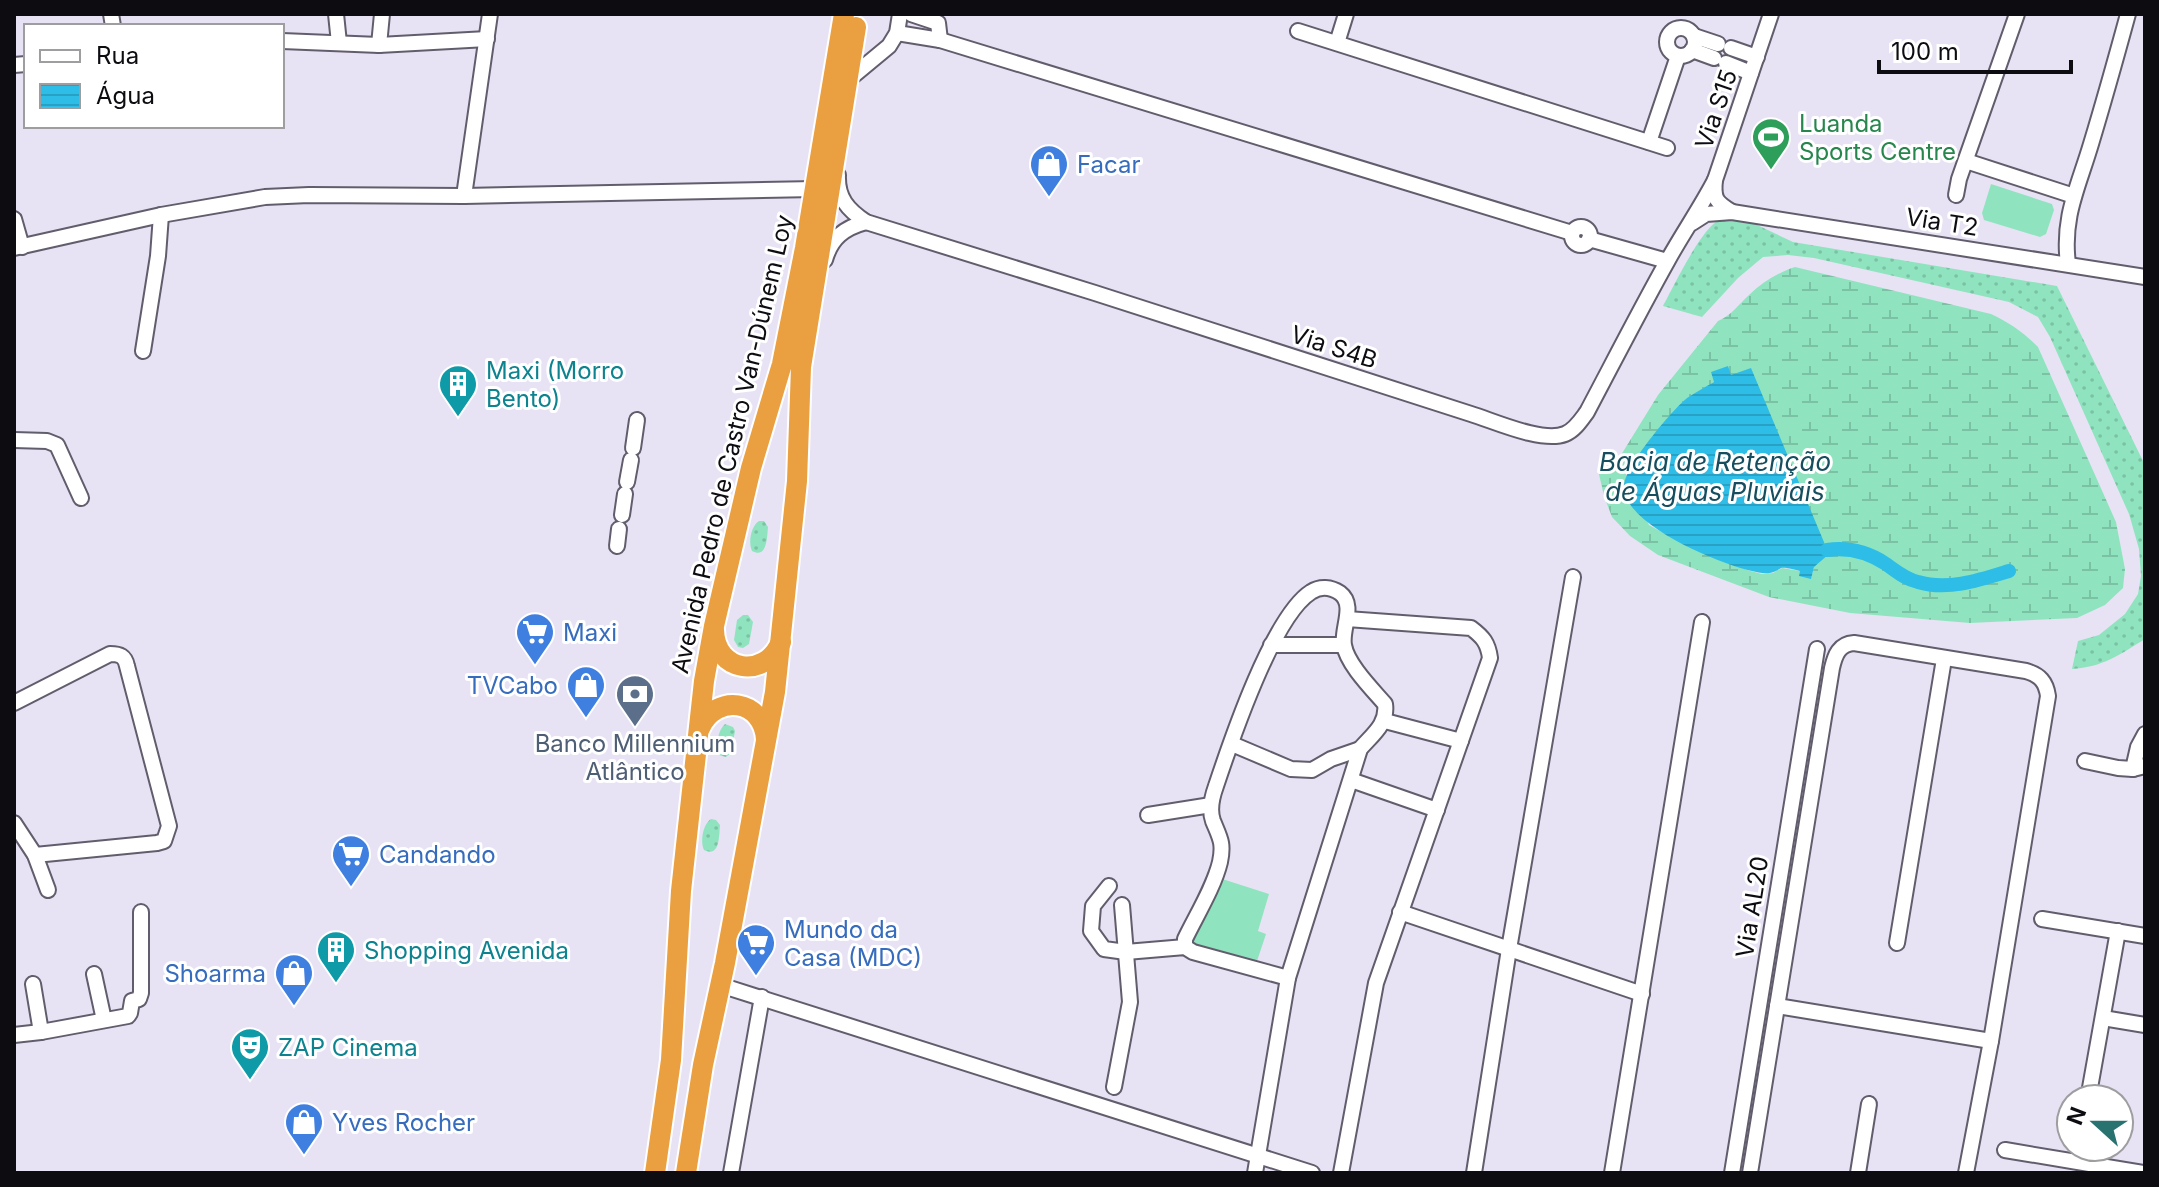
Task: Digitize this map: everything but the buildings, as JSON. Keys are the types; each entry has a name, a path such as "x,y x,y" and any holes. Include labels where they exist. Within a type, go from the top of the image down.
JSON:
{"highway":[{"name":"Avenida Pedro de Castro Van-Dúnem Loy","path":"655,1173 671,1060 681,891 704,681 751,468 782,364 844,14"},
{"name":"Avenida Pedro de Castro Van-Dúnem Loy","path":"686,1173 703,1065 766,743 782,635 800,447 801,367 858,14"},
{"path":"714,626 714,638 721,654 741,666 769,660 779,646 782,635"},
{"path":"698,733 702,722 714,710 735,705 745,707 759,717 766,732 766,743"}],"street":[{"path":"336,14 339,43"},
{"path":"379,45 382,14"},
{"path":"464,196 490,14"},
{"path":"848,80 889,46 897,33 900,14"},
{"path":"911,14 938,23 940,40"},
{"path":"1337,43 1346,14"},
{"name":"Via S15","path":"1732,212 1717,203 1715,180 1771,14"},
{"path":"1956,195 2017,14"},
{"path":"2068,264 2066,232 2074,196 2128,14"},
{"path":"1686,28 1751,73"},
{"path":"1686,28 1684,56 1678,56 1671,52 1667,41 1669,34 1686,28"},
{"path":"1298,31 1667,148"},
{"path":"897,33 940,40 1572,233 1583,228 1588,231 1589,239 1667,261"},
{"path":"284,41 379,45 487,39"},
{"path":"1722,53 1757,57"},
{"path":"1649,142 1678,56"},
{"path":"812,300 827,251 834,239 843,231 866,222 848,207 838,187 841,121"},
{"path":"1966,161 2074,196"},
{"name":"Via S4B","path":"866,222 1483,418 1553,437 1574,429 1587,412 1667,261 1715,180"},
{"path":"14,219 18,248 161,215 265,197 815,189"},
{"name":"Via S4B","path":"1684,232 1696,219 1706,214 1732,212"},
{"name":"Via T2","path":"1732,212 2145,277"},
{"path":"143,351 158,256 161,215"},
{"path":"617,546 637,420"},
{"path":"14,440 47,441 57,445 81,498"},
{"path":"1474,1173 1573,577"},
{"path":"1185,947 1185,939 1219,866 1222,850 1221,836 1212,820 1211,805 1271,645 1297,604 1309,592 1320,587 1341,594 1345,599 1347,619 1343,645 1347,656 1385,704 1385,721 1360,749 1288,978 1255,1173"},
{"path":"1341,1173 1376,983 1490,658 1489,646 1483,636 1471,628 1347,619"},
{"path":"1612,1173 1702,622"},
{"path":"1750,1173 1830,683 1836,654 1842,647 1854,643 2026,671 2036,674 2047,687 1991,1041 1966,1173"},
{"path":"1271,645 1343,645"},
{"name":"Via AL20","path":"1732,1173 1817,649"},
{"path":"14,703 110,654 121,655 126,659 169,826 164,841 157,843 35,855"},
{"path":"1897,943 1944,659"},
{"path":"1385,721 1461,741"},
{"path":"2085,761 2118,768 2139,768 2138,747 2145,734"},
{"path":"1232,744 1291,769 1312,770 1331,759 1360,749"},
{"path":"1351,780 1437,810"},
{"path":"1148,815 1211,805"},
{"path":"14,823 35,855 48,890"},
{"path":"1109,886 1093,906 1091,931 1104,949 1126,952 1185,947 1193,952 1288,978"},
{"path":"1114,1087 1130,1002 1122,905"},
{"path":"14,1035 128,1016 132,1001 139,999 141,993 141,912"},
{"path":"1400,912 1642,994"},
{"path":"2042,919 2145,936"},
{"path":"2091,1083 2118,931"},
{"path":"94,974 104,1020"},
{"path":"33,984 41,1032"},
{"path":"720,985 1312,1173"},
{"path":"731,1173 762,997"},
{"path":"1777,1006 1991,1041"},
{"path":"2103,1018 2144,1022"},
{"path":"1858,1173 1869,1104"},
{"path":"2005,1150 2055,1153"},
{"path":"2106,1163 2134,1172"}],"green space":[{"path":"1991,184 2052,204 2054,210 2046,234 2040,237 1984,220 1982,213"},
{"path":"1721,219 1755,224 1793,242 2057,286 2145,465 2145,639 2102,663 2072,669 2078,641 2099,635 2125,614 2138,594 2141,576 2139,549 2129,514 2050,337 2038,317 2009,302 1814,258 1788,255 1763,257 1738,278 1702,317 1663,306 1697,244"},
{"path":"1795,267 1991,314 2016,328 2038,347 2116,522 2125,569 2123,588 2105,605 2077,618 1970,623 1850,613 1769,597 1658,555 1630,536 1612,517 1598,470 1613,468 1658,395 1718,321 1765,282","holes":["1714,382 1814,567 1811,578 1800,571 1782,568 1762,574 1687,546 1649,525 1626,474 1654,434 1686,399"]},
{"path":"759,521 764,521 768,527 765,546 757,553 752,551 750,539"},
{"path":"748,615 753,622 749,644 743,648 738,647 734,640 737,620"},
{"path":"725,724 735,731 731,753 726,757 719,755 717,747"},
{"path":"711,819 720,825 718,845 709,852 704,850 702,838"},
{"path":"1213,876 1269,894 1258,931 1266,934 1255,967 1191,945"}],"water":[{"name":"Bacia de Retenção de Águas Pluviais","path":"1728,366 1731,375 1751,368 1829,554 1814,567 1811,579 1799,576 1800,571 1781,568 1770,573 1755,572 1718,560 1656,528 1628,501 1624,487 1626,478 1650,440 1687,398 1714,382 1711,372"}],"waterway":[{"path":"1827,550 1843,549 1865,554 1909,579 1929,584 1964,583 2009,571"}],"place":[{"name":"Luanda Sports Centre","path":"1771,171"},
{"name":"Facar","path":"1049,198"},
{"name":"Maxi (Morro Bento)","path":"458,418"},
{"name":"Maxi","path":"535,666"},
{"name":"TVCabo","path":"586,719"},
{"name":"Banco Millennium Atlântico","path":"635,728"},
{"name":"Candando","path":"351,888"},
{"name":"Mundo da Casa (MDC)","path":"756,977"},
{"name":"Shopping Avenida","path":"336,984"},
{"name":"Shoarma","path":"294,1007"},
{"name":"ZAP Cinema","path":"250,1081"},
{"name":"Yves Rocher","path":"304,1156"}]}
